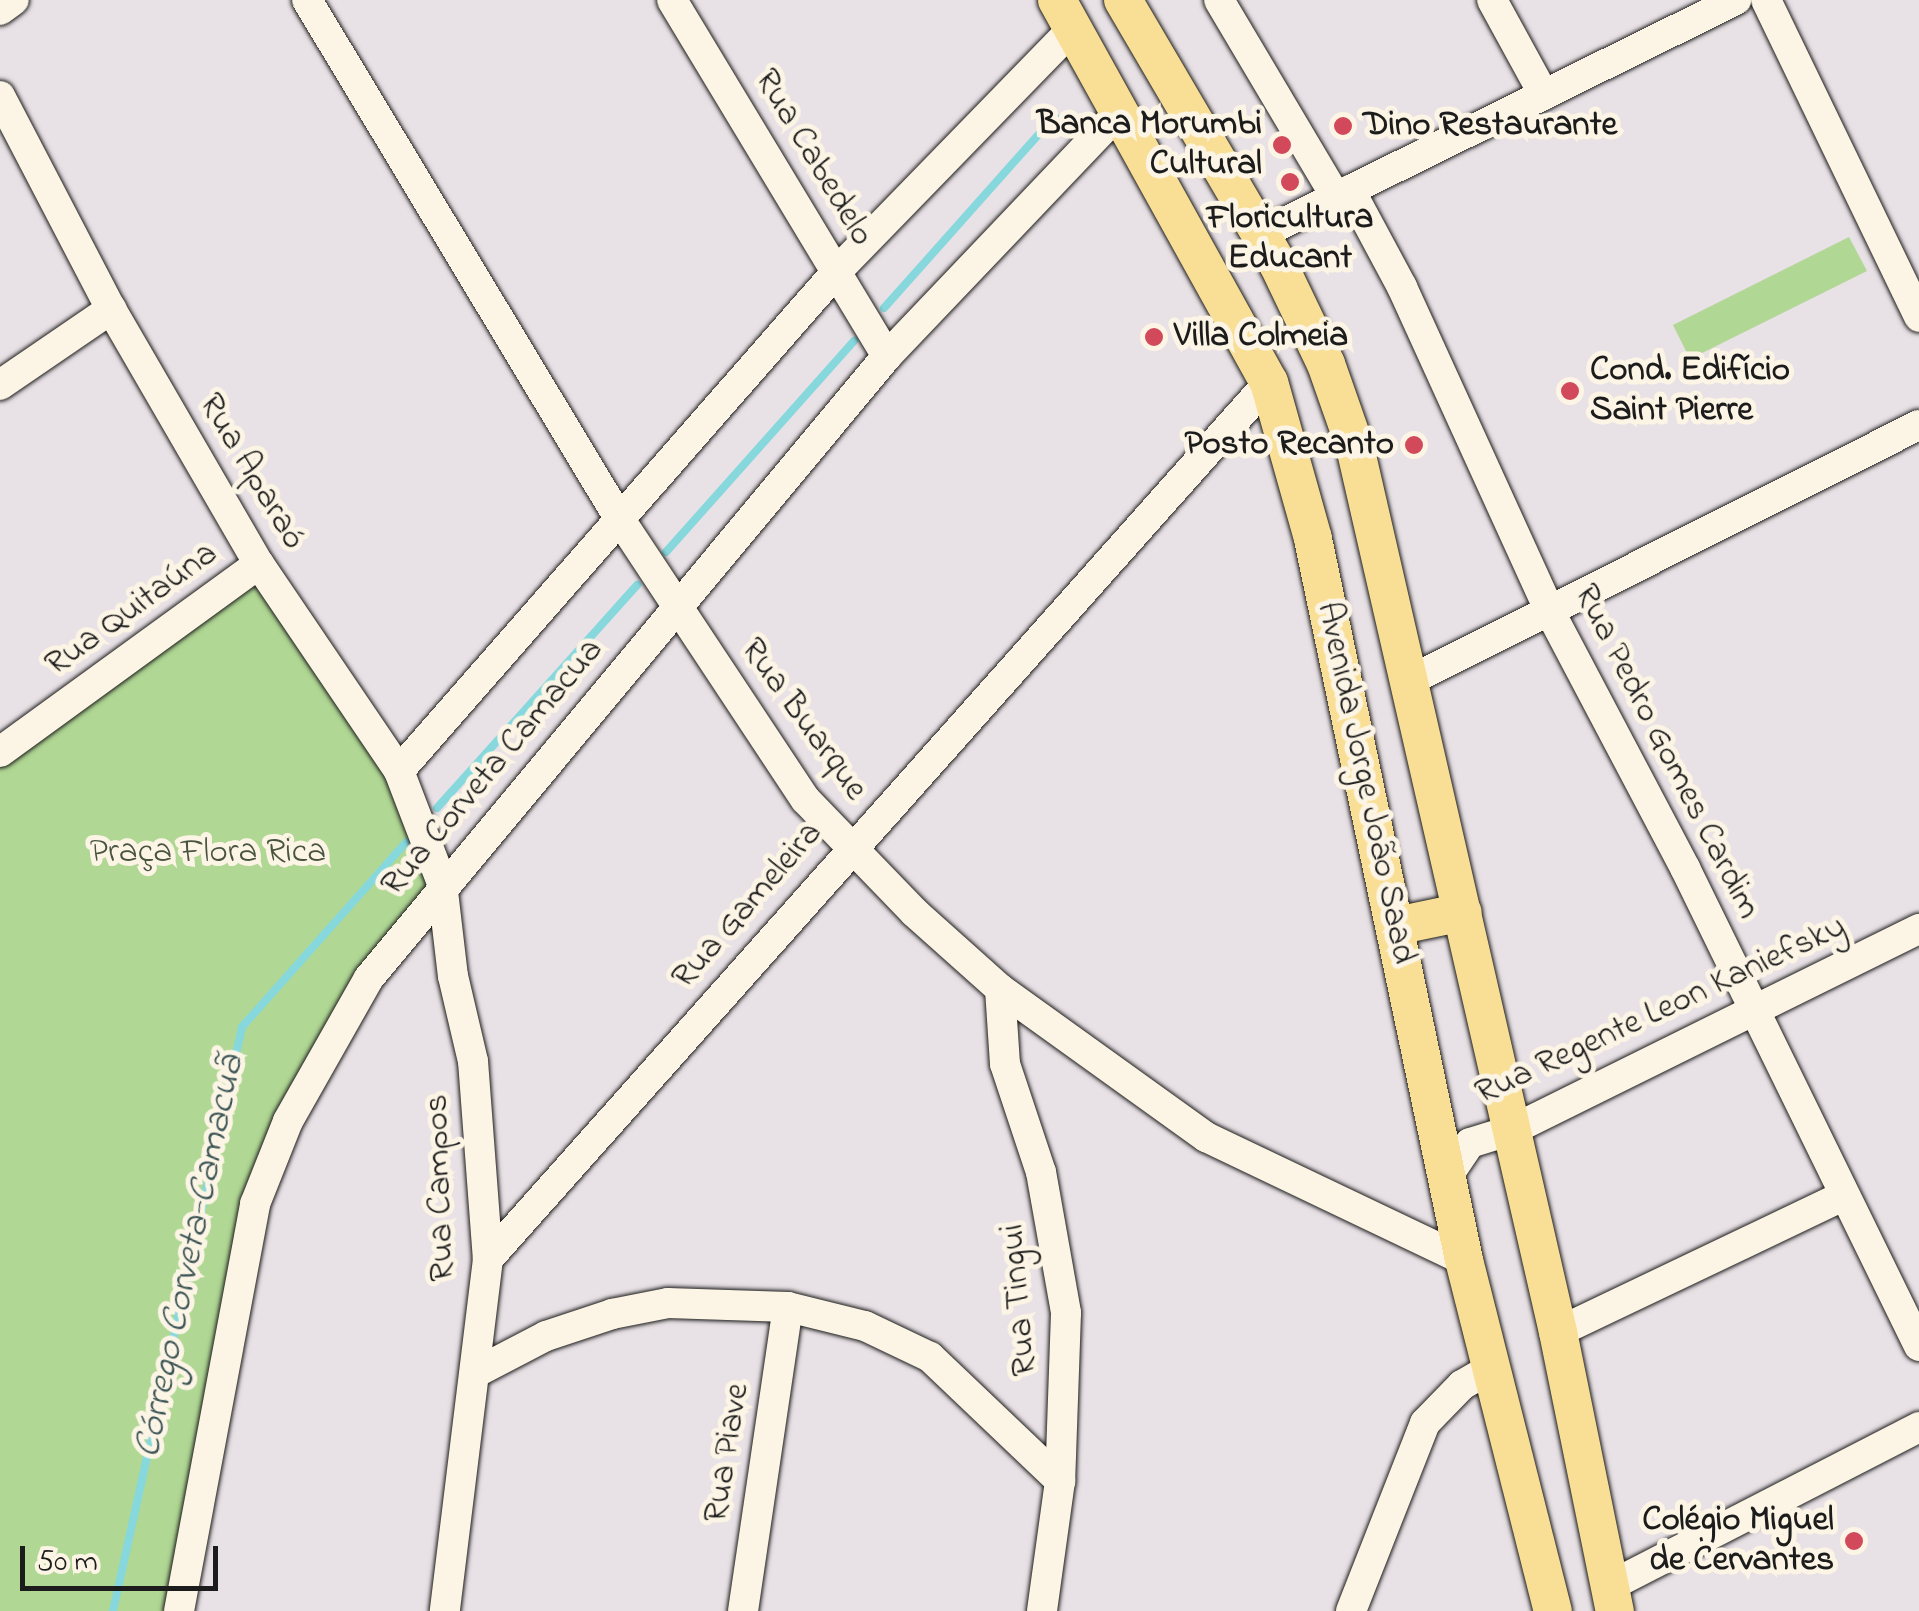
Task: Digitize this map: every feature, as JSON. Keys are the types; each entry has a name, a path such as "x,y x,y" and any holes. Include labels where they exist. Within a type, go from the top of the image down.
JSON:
{"main road":[{"name":"Avenida Jorge João Saad","path":"1124,0 1260,234 1326,364 1343,414 1411,680 1558,1332 1612,1599"},
{"name":"Avenida Jorge João Saad","path":"1065,13 1268,382 1313,539 1464,1260 1553,1611"},
{"path":"1396,926 1463,912"}],"street":[{"path":"0,10 14,0"},
{"name":"Rua Buarque","path":"307,0 619,518 806,800 1000,989 1206,1137 1464,1260"},
{"name":"Rua Cabedelo","path":"672,0 887,356"},
{"path":"1219,0 1343,194"},
{"path":"1492,0 1544,95"},
{"path":"1260,234 1736,0"},
{"path":"1766,0 1919,317"},
{"name":"Rua Corveta Camacua","path":"398,771 1065,13"},
{"name":"Rua Aparaó","path":"0,96 111,309 260,564 398,771 442,882"},
{"name":"Rua Corveta Camacua","path":"179,1611 255,1204 288,1121 335,1035 442,882 677,609 887,356 1121,110"},
{"name":"Rua Pedro Gomes Cardim","path":"1343,194 1402,287 1549,610 1756,1011 1842,1197 1919,1346"},
{"path":"0,385 111,309"},
{"name":"Rua Gameleira","path":"488,1259 850,846 1268,382"},
{"path":"1411,680 1919,425"},
{"name":"Rua Quitaúna","path":"0,752 260,564"},
{"name":"Rua Campos","path":"442,882 453,976 472,1061 488,1259 445,1611"},
{"name":"Rua Regente Leon Kaniefsky","path":"1449,1174 1470,1144 1512,1130 1919,928"},
{"name":"Rua Tingui","path":"1000,989 1005,1064 1059,1246 1067,1368 1060,1481 1042,1611"},
{"path":"1558,1332 1842,1197"},
{"path":"475,1373 546,1336 612,1314 668,1303 788,1306 864,1326 930,1357 1060,1481"},
{"name":"Rua Piave","path":"743,1611 788,1306"},
{"path":"1352,1611 1424,1422 1462,1385 1491,1368"},
{"path":"1612,1599 1918,1428"}],"green space":[{"path":"1849,237 1867,271 1690,359 1673,325"},
{"name":"Praça Flora Rica","path":"259,564 348,694 442,883 288,1121 179,1611 0,1611 0,751"}],"waterway":[{"name":"Córrego Corveta-Camacuã","path":"884,308 1055,116"},
{"name":"Córrego Corveta-Camacuã","path":"666,552 854,341"},
{"name":"Córrego Corveta-Camacuã","path":"437,808 637,585"},
{"name":"Córrego Corveta-Camacuã","path":"113,1611 242,1027 406,842"}],"place":[{"name":"Dino Restaurante","path":"1343,126"},
{"name":"Banca Morumbi Cultural","path":"1282,145"},
{"name":"Floricultura Educant","path":"1290,182"},
{"name":"Villa Colmeia","path":"1154,337"},
{"name":"Cond. Edifício Saint Pierre","path":"1570,391"},
{"name":"Posto Recanto","path":"1414,445"},
{"name":"Colégio Miguel de Cervantes","path":"1854,1541"}]}
